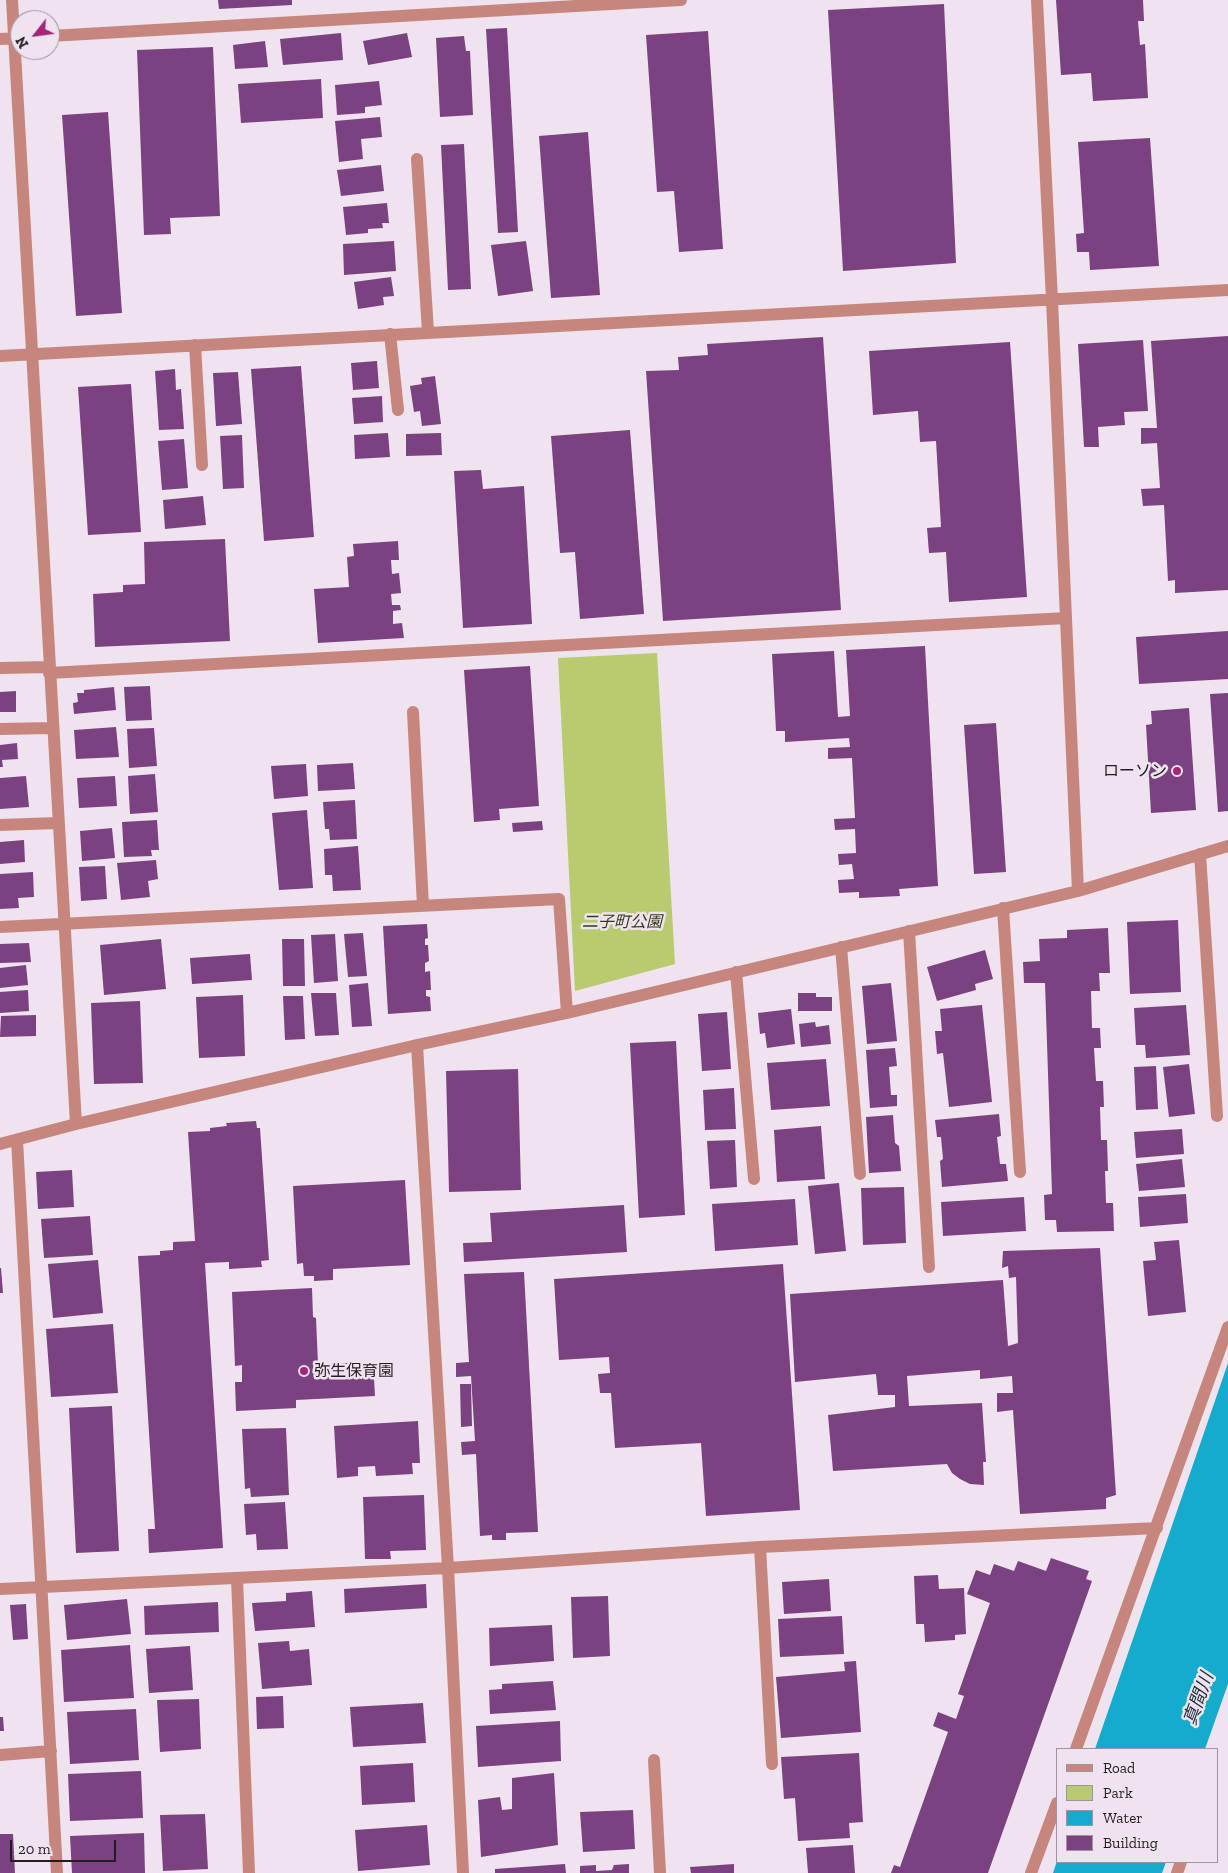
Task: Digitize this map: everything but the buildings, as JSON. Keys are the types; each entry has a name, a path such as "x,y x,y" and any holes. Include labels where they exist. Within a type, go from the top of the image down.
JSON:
{"street":[{"path":"60,35 681,0"},
{"path":"1037,0 1078,891"},
{"path":"18,60 52,728 76,1124"},
{"path":"417,159 428,332"},
{"path":"0,356 1228,290"},
{"path":"390,334 398,410"},
{"path":"195,345 202,465"},
{"path":"0,668 49,670 1066,618"},
{"path":"413,712 422,906"},
{"path":"0,730 52,728"},
{"path":"0,825 58,824"},
{"path":"0,1144 76,1124 417,1045 567,1013 1078,891 1228,846"},
{"path":"1200,854 1217,1116"},
{"path":"0,927 559,899 567,1013"},
{"path":"1003,908 1020,1172"},
{"path":"909,931 929,1267"},
{"path":"841,947 860,1174"},
{"path":"736,972 754,1179"},
{"path":"417,1045 448,1568 463,1873"},
{"path":"17,1140 57,1873"},
{"path":"1076,1748 1228,1327"},
{"path":"0,1588 237,1579 448,1568 760,1547 1157,1528"},
{"path":"760,1547 772,1764"},
{"path":"237,1579 249,1873"},
{"path":"0,1755 51,1751"},
{"path":"654,1760 660,1873"},
{"path":"1031,1873 1056,1806"}],"green space":[{"name":"二子町公園","path":"657,653 675,964 575,991 558,658"}],"water":[{"name":"真間川","path":"1228,1363 1228,1684 1205,1748 1095,1748"},
{"path":"1056,1863 1166,1863 1162,1873 1053,1873"}],"place":[{"name":"ローソン","path":"1177,771"},
{"name":"弥生保育園","path":"304,1371"}]}
